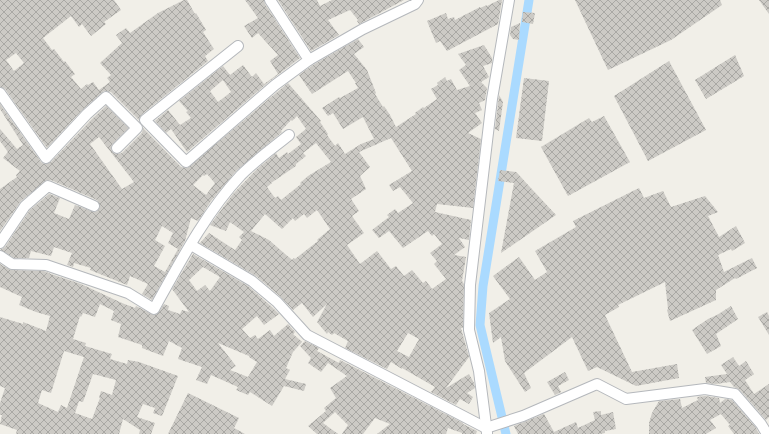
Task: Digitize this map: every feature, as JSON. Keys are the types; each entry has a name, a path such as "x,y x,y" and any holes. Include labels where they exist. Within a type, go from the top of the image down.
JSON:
{"street":[{"path":"270,0 309,60"},
{"path":"238,46 145,120 186,162 275,85 309,60 363,29 415,4 418,0"},
{"path":"487,431 479,371 469,330 470,285 492,99 509,0"},
{"path":"0,93 46,158 87,114 106,97 137,128 117,148"},
{"path":"0,256 12,264 46,265 128,293 154,309 190,245 219,202 242,175 289,135"},
{"path":"0,243 25,206 48,186 94,206"},
{"path":"190,245 252,282 277,302 307,336 487,431"},
{"path":"487,431 597,384 626,399 705,389 735,394 767,434"}],"building":[{"path":"0,0 114,0 121,10 104,22 106,24 91,36 82,24 79,27 71,16 43,38 52,50 54,49 75,74 71,77 81,89 87,84 88,85 93,82 99,90 110,82 107,78 111,75 100,63 122,43 116,35 126,28 130,33 158,13 184,0 187,0 195,14 196,13 206,30 203,32 214,49 205,56 208,61 141,115 139,120 111,92 104,91 82,110 47,148 5,89 0,87","holes":["16,53 24,63 14,71 6,60"]},
{"path":"245,0 264,0 265,4 300,58 271,80 187,152 171,129 166,133 155,121 168,110 180,125 191,118 186,112 188,111 179,101 223,66 230,75 243,65 252,77 256,73 264,84 278,74 270,61 278,55 258,33 252,38 244,26 258,18","holes":["223,80 231,92 218,102 210,91"]},
{"path":"278,0 317,0 320,6 332,0 404,0 359,24 357,21 358,20 350,10 328,20 339,35 311,51"},
{"path":"502,0 498,24 447,51 440,41 436,43 427,21 446,13 448,19 454,17 455,20 480,7 487,6"},
{"path":"575,0 720,0 722,5 671,40 608,70"},
{"path":"759,0 769,0 769,14"},
{"path":"523,12 535,13 533,24 522,22"},
{"path":"520,23 519,40 513,39 510,35 511,27"},
{"path":"358,39 364,47 354,54 367,70 376,93 375,94 390,115 396,127 416,114 415,113 423,107 424,108 437,99 431,89 438,85 437,83 445,77 447,81 451,79 457,90 470,86 459,70 466,65 458,54 484,45 492,58 492,63 483,66 489,77 481,82 487,88 485,100 479,103 482,110 475,113 482,123 468,133 481,139 473,208 437,204 435,212 471,220 469,240 459,238 465,247 454,255 466,257 462,281 464,284 463,328 461,328 469,357 446,388 469,374 475,388 467,393 473,397 469,404 460,399 456,405 431,392 435,387 391,362 387,369 345,348 348,341 334,333 332,335 328,332 327,334 317,322 327,304 313,317 302,303 293,310 281,297 256,276 200,243 209,233 235,250 242,240 239,237 244,232 230,222 226,231 210,225 233,194 257,169 276,153 279,158 287,152 288,154 301,144 296,137 306,129 297,116 292,121 291,120 281,131 282,132 236,171 211,201 198,221 191,218 185,241 152,300 142,294 148,284 130,276 127,285 90,270 91,268 74,263 73,267 67,265 72,253 54,247 51,256 31,251 29,258 14,258 0,250 5,247 30,210 49,194 60,198 54,213 69,219 75,205 94,212 98,211 100,206 97,200 51,180 47,180 21,201 0,231 0,189 17,177 16,175 20,171 3,158 8,152 0,141 0,129 17,149 23,145 0,109 0,104 41,162 44,164 51,162 106,106 128,128 112,144 111,149 113,153 122,153 142,133 143,128 181,167 187,168 288,83 321,121 320,122 328,134 327,135 335,146 338,143 345,154 361,144 374,139 363,117 343,129 333,113 328,116 322,108 339,97 340,98 358,88 348,71 312,94 299,75 313,65","holes":["99,137 134,182 122,189 90,144","391,138 412,171 389,185 393,191 400,187 413,203 398,213 395,209 387,215 389,217 372,230 379,238 389,231 403,248 428,231 432,236 434,234 442,244 430,253 437,261 434,264 446,279 432,289 426,281 423,283 412,270 404,276 396,266 391,269 377,251 360,264 347,245 364,233 352,216 359,211 351,199 366,189 360,176 370,167 359,152","316,143 331,162 308,176 300,183 301,184 281,200 278,196 275,198 267,187 296,166 296,164 306,156 303,153","207,174 215,183 206,195 193,185 203,175 204,176","317,210 330,229 317,240 318,241 292,260 269,240 251,231 265,214 282,229 293,218 295,221 304,214 307,218","162,226 173,233 168,243 178,249 165,272 154,266 165,246 155,240","408,333 419,339 409,357 397,351"]},
{"path":"735,55 744,76 706,99 695,80"},
{"path":"669,61 706,130 648,161 614,96"},
{"path":"524,78 549,81 542,141 516,138"},
{"path":"499,95 503,102 499,131 495,129"},
{"path":"604,116 630,162 568,196 541,147 589,118 592,122"},
{"path":"500,170 516,172 556,215 501,253 514,183 498,181"},
{"path":"639,188 644,198 663,191 671,207 705,196 718,212 708,216 719,237 736,226 745,243 732,251 731,249 718,255 724,272 752,258 757,268 736,279 735,278 716,290 716,300 670,321 667,310 665,282 618,305 619,307 605,315 632,372 677,364 679,378 636,386 597,367 588,371 572,337 524,373 531,388 525,392 505,361 501,337 493,343 489,313 510,299 493,276 519,257 535,280 547,272 535,251 576,227 573,221"},
{"path":"193,254 248,286 279,314 264,325 257,316 242,329 250,338 255,335 258,339 270,330 274,336 288,324 295,332 293,334 302,342 293,352 286,368 290,370 285,379 306,384 304,391 284,386 272,406 250,392 248,395 236,390 238,387 211,375 207,384 196,380 202,367 178,359 182,348 169,341 163,356 142,348 142,345 118,337 121,324 111,320 114,311 100,304 95,317 83,313 81,317 80,316 73,339 86,343 85,346 112,354 110,359 127,364 128,360 139,362 178,376 162,416 153,413 155,408 143,404 137,417 155,423 151,434 139,434 140,430 123,419 119,434 16,434 17,430 0,424 2,415 0,415 0,403 5,388 0,386 0,317 23,324 23,322 46,331 50,316 19,305 22,297 0,287 0,264 11,270 44,271 81,284 135,308 136,306 154,315 159,312 164,304 169,306 168,310 180,314 182,310 189,312 172,289","holes":["203,267 220,277 210,291 205,285 197,291 189,280","218,343 249,356 257,362 248,377 230,370 236,366","64,351 84,357 67,408 61,405 58,412 38,403 42,390 51,393","93,374 116,380 112,395 101,391 92,419 75,413 79,401 83,402"]},
{"path":"731,306 738,319 716,334 721,346 707,354 692,330"},
{"path":"767,312 769,316 769,335 758,317"},
{"path":"305,341 319,348 317,351 339,363 340,360 463,423 477,431 476,434 462,434 448,428 446,434 377,434 390,424 375,418 363,434 342,434 348,425 335,412 323,423 338,434 317,434 308,426 326,411 324,408 336,398 330,388 347,376 328,363 321,372 308,363 311,358 300,346"},
{"path":"733,357 739,366 746,361 754,374 745,380 754,394 769,384 769,417 766,420 740,390 734,387 730,382 716,384 706,383 705,377 727,374 721,365"},
{"path":"565,372 569,380 558,386 561,392 555,395 547,382"},
{"path":"188,393 239,418 234,428 245,434 168,434"},
{"path":"705,396 719,398 720,403 725,399 732,400 756,428 759,434 734,434 728,426 730,425 721,414 710,420 716,428 706,434 649,434 649,423 652,413 659,401 680,399 682,408 698,400 697,397"},
{"path":"601,411 601,415 613,412 616,429 605,431 605,433 600,434 518,434 514,426 544,414 554,432 576,422 578,428 595,420 593,412"}],"waterway":[{"path":"506,434 480,325 483,286 529,0"}]}
